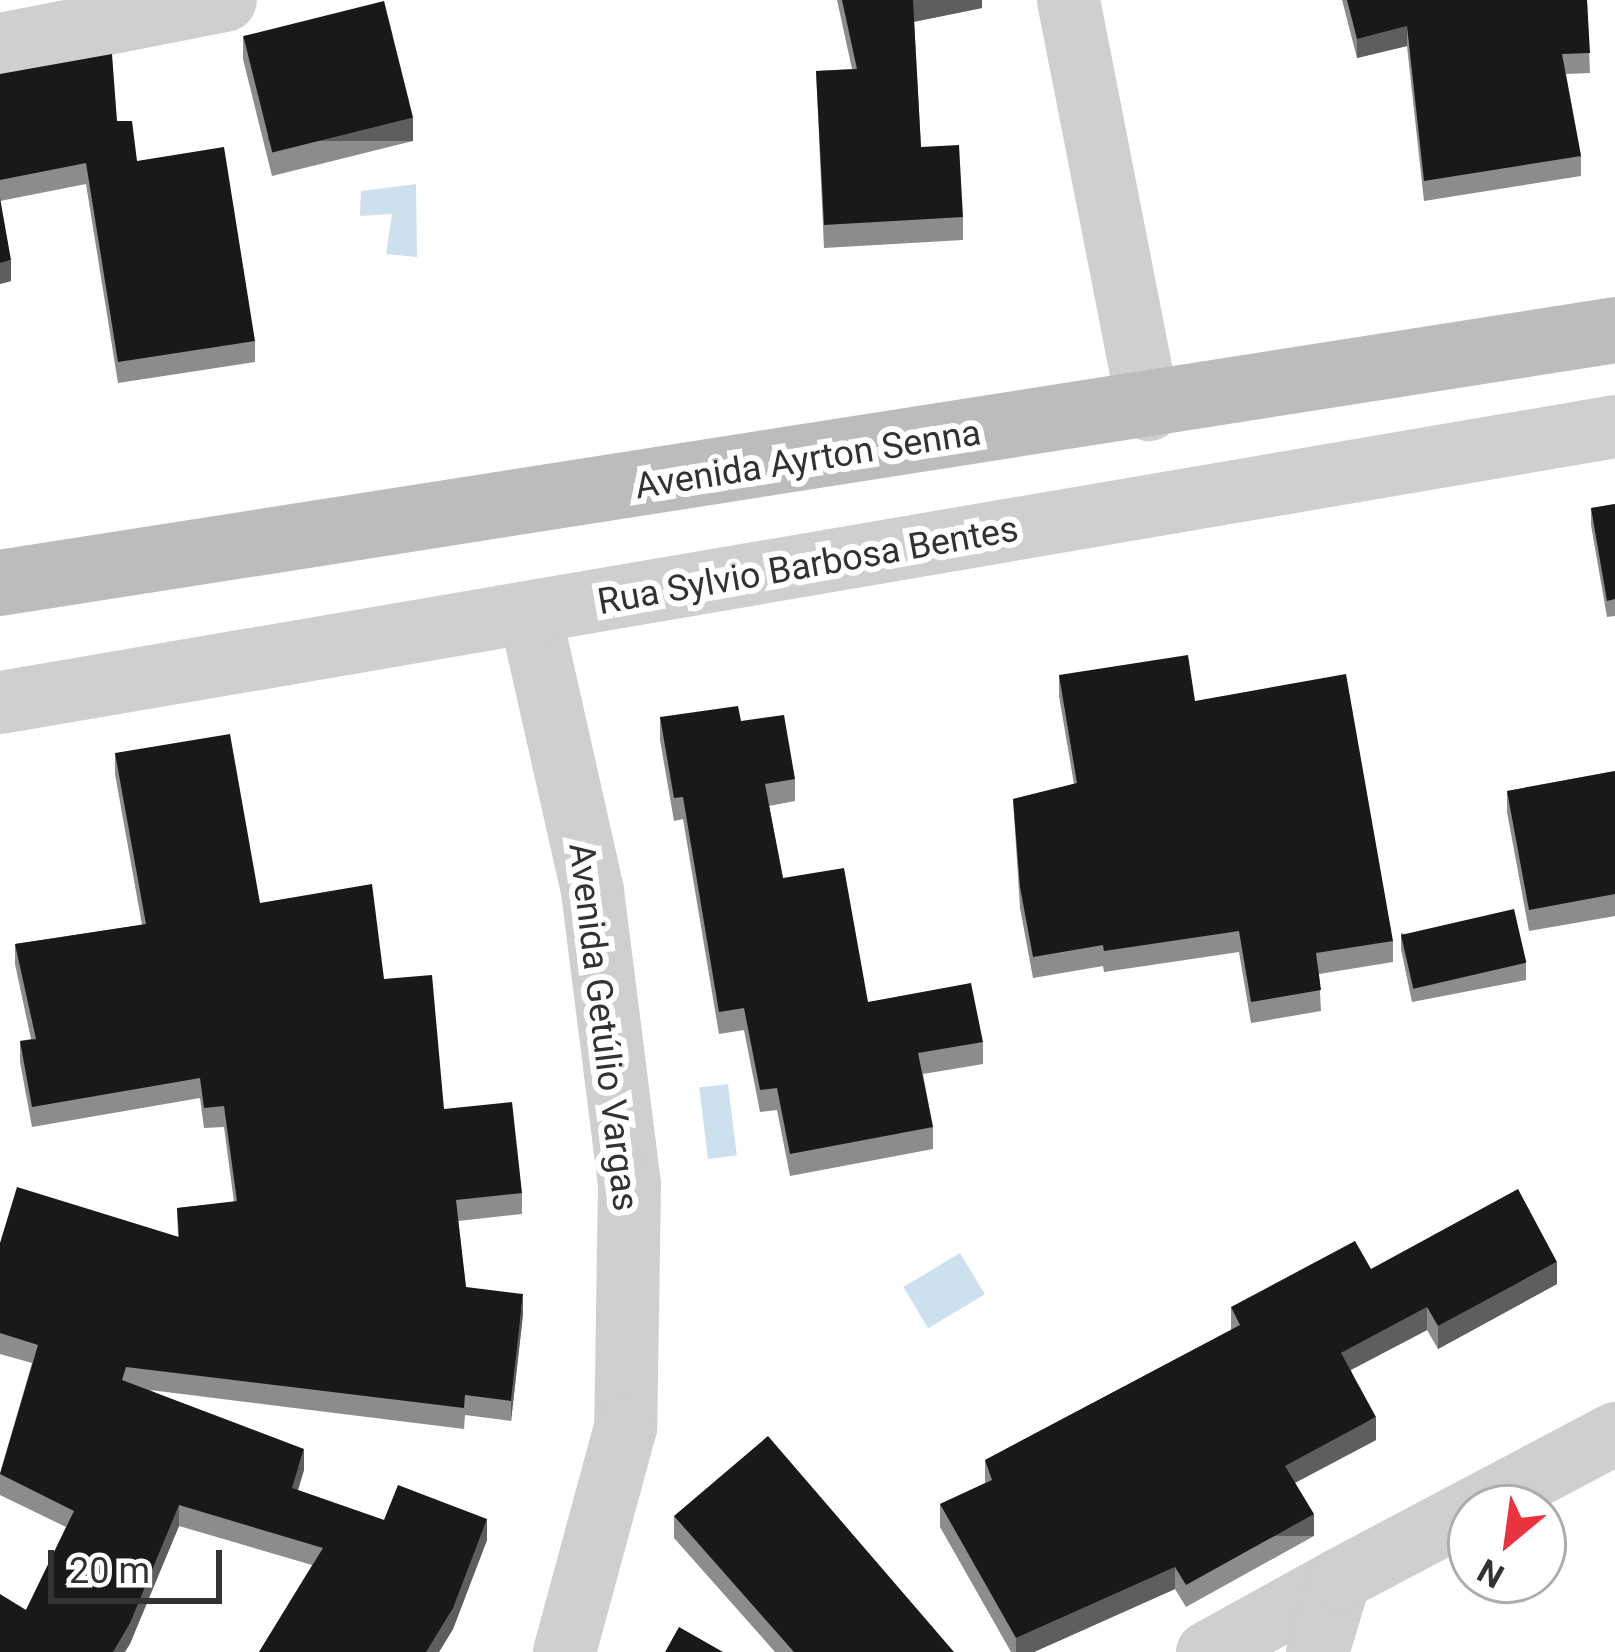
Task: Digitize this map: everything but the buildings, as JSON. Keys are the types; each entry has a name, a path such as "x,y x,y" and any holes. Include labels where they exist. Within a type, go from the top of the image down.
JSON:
{"main road":[{"name":"Avenida Ayrton Senna","path":"0,583 1148,409 1615,330"}],"street":[{"path":"0,44 225,0"},
{"path":"1068,0 1148,409"},
{"name":"Rua Sylvio Barbosa Bentes","path":"0,702 1615,426"},
{"name":"Avenida Getúlio Vargas","path":"530,615 592,891 629,1185 625,1426 564,1652"},
{"path":"1519,1484 1615,1433"},
{"path":"1207,1652 1447,1522"},
{"path":"1317,1652 1339,1579"}],"water":[{"path":"416,184 417,257 386,254 392,214 360,216 361,191"},
{"path":"728,1084 737,1155 708,1159 699,1088"},
{"path":"960,1253 985,1294 928,1328 903,1287"}]}
